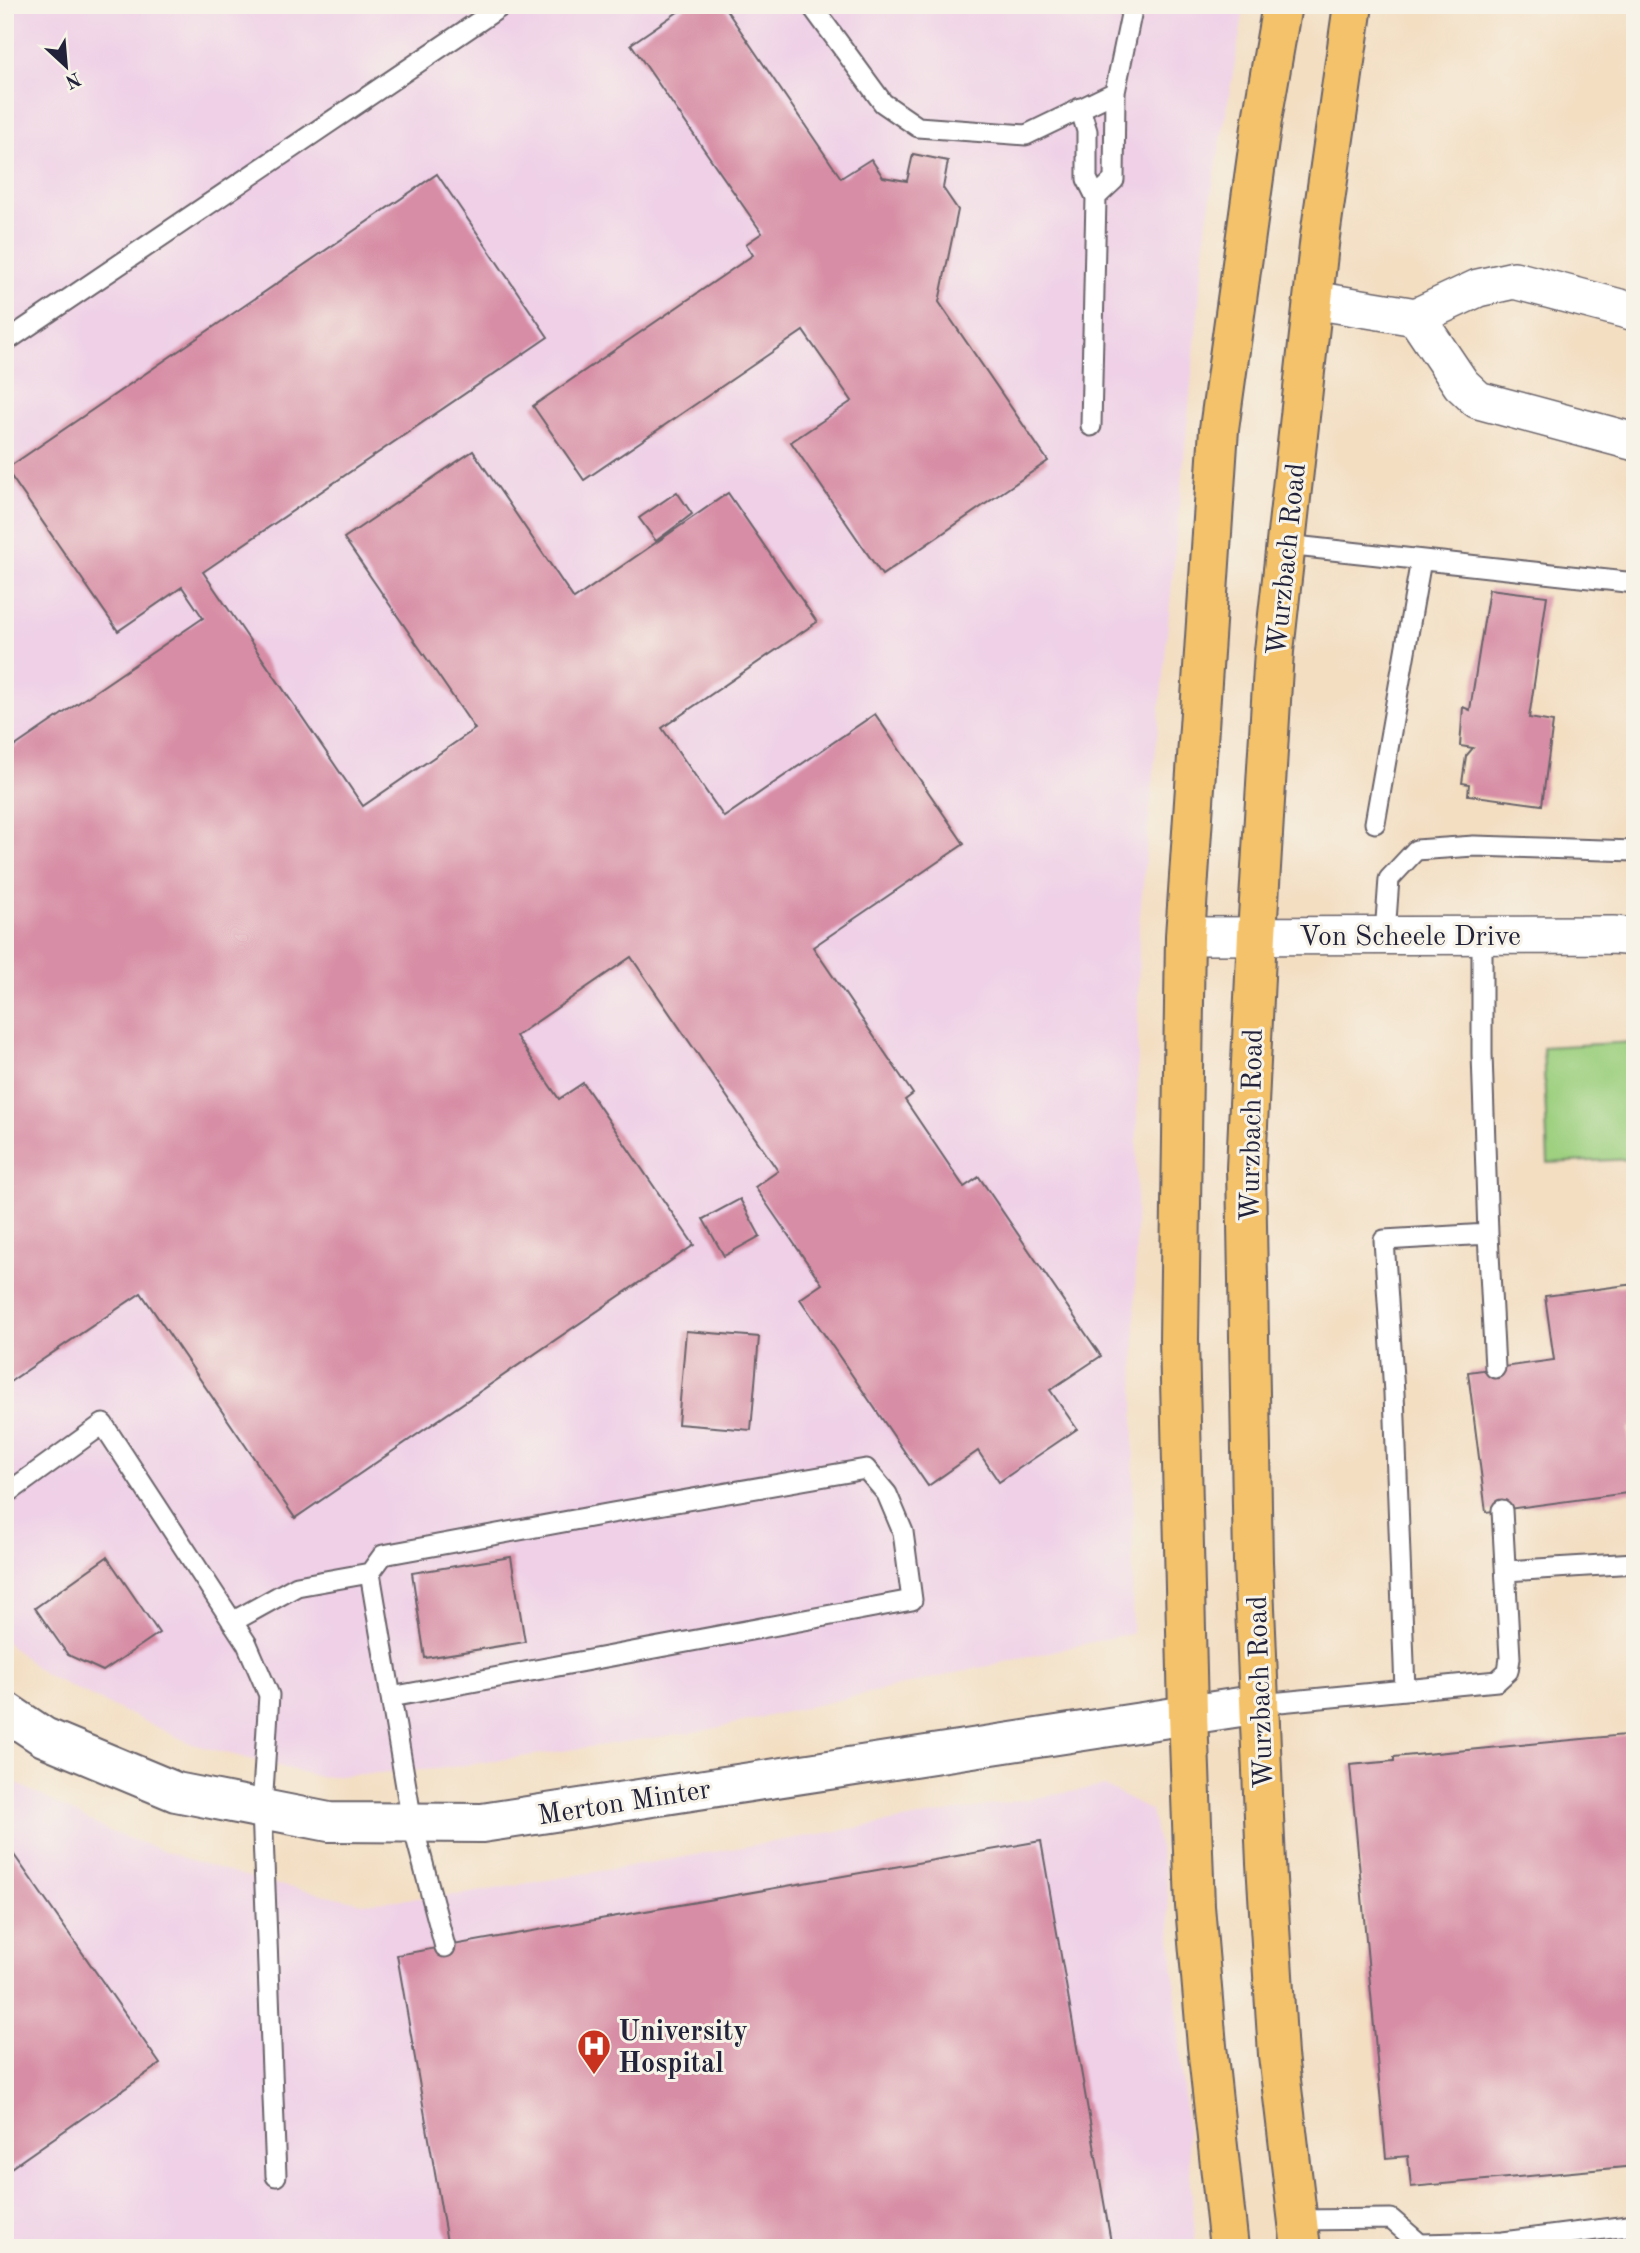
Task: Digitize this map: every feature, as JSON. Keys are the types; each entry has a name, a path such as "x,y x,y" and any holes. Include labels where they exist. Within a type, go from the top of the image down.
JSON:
{"main road":[{"path":"1229,2248 1206,2046 1195,1906 1188,1713 1179,1339 1185,936 1219,429 1262,120 1282,5"},
{"name":"Wurzbach Road","path":"1299,2234 1278,2055 1266,1864 1253,1562 1246,1168 1274,651 1313,300 1353,5"}],"street":[{"path":"1313,300 1416,317 1478,288 1514,280 1635,312"},
{"path":"1416,317 1461,384 1478,400 1635,442"},
{"name":"Von Scheele Drive","path":"1185,936 1385,934 1635,937"},
{"name":"Merton Minter","path":"5,1711 44,1737 176,1792 328,1822 482,1823 1259,1704"}],"lane":[{"path":"5,342 503,5"},
{"path":"811,5 883,103 918,127 1026,135 1115,92"},
{"path":"1096,197 1114,180 1115,92 1133,5"},
{"path":"1080,108 1087,131 1087,178 1096,197 1091,426"},
{"path":"1286,545 1635,583"},
{"path":"1374,823 1421,560"},
{"path":"1385,934 1389,879 1416,850 1474,846 1635,851"},
{"path":"1482,935 1482,1054 1495,1368"},
{"path":"1405,1689 1394,1393 1384,1240 1488,1234"},
{"path":"5,1495 103,1424 247,1644 269,1695 262,1809 276,2176"},
{"path":"232,1622 297,1586 370,1573 383,1555 866,1469 887,1494 903,1532 912,1600 391,1697"},
{"path":"1259,1704 1497,1681 1508,1671 1510,1658 1502,1510"},
{"path":"1506,1572 1635,1563"},
{"path":"370,1573 412,1822 445,1947"},
{"path":"1299,2234 1391,2219 1418,2246 1503,2242 1635,2225"}],"shaded area":[{"path":"5,5 1245,5 1207,220 1139,925 1132,1633 707,1730 438,1769 320,1777 192,1744 44,1674 5,1641"},
{"name":"University Hospital","path":"5,1777 111,1832 184,1858 261,1881 363,1903 464,1894 1105,1786 1151,1811 1167,1885 1196,2248 5,2248"}],"green space":[{"path":"1635,1042 1635,1159 1548,1163 1543,1047"}],"building":[{"path":"688,5 723,5 841,178 871,159 883,177 907,181 913,154 948,161 943,188 958,210 939,302 1048,461 882,575 791,442 852,401 803,331 584,480 533,406 753,255 746,244 762,233 631,44"},
{"path":"437,174 548,337 203,572 363,806 475,729 344,538 473,451 574,599 728,493 817,622 662,728 724,817 875,714 964,844 813,947 913,1094 905,1100 964,1187 979,1177 1101,1356 1050,1390 1077,1429 999,1482 978,1451 928,1486 800,1299 822,1284 755,1187 778,1171 631,957 516,1036 559,1099 583,1083 694,1245 295,1518 141,1293 5,1385 5,753 203,618 182,587 118,631 6,469"},
{"path":"677,492 692,514 656,541 639,518"},
{"path":"1489,589 1547,596 1529,718 1553,722 1542,805 1468,795 1469,784 1462,783 1466,756 1473,748 1460,746 1463,707 1470,710"},
{"path":"740,1199 760,1236 724,1256 703,1219"},
{"path":"1635,1284 1635,1427 1628,1428 1635,1492 1486,1512 1468,1372 1554,1360 1545,1296"},
{"path":"686,1331 759,1337 751,1430 678,1424"},
{"path":"107,1557 159,1633 103,1671 68,1655 35,1608"},
{"path":"511,1557 525,1642 425,1658 412,1573"},
{"path":"1635,1734 1635,2166 1411,2187 1408,2156 1386,2158 1350,1765 1394,1761 1394,1757"},
{"path":"1041,1841 1112,2248 448,2248 397,1955"},
{"path":"5,1842 160,2064 5,2172"}],"place":[{"name":"University Hospital","path":"594,2076"}]}
